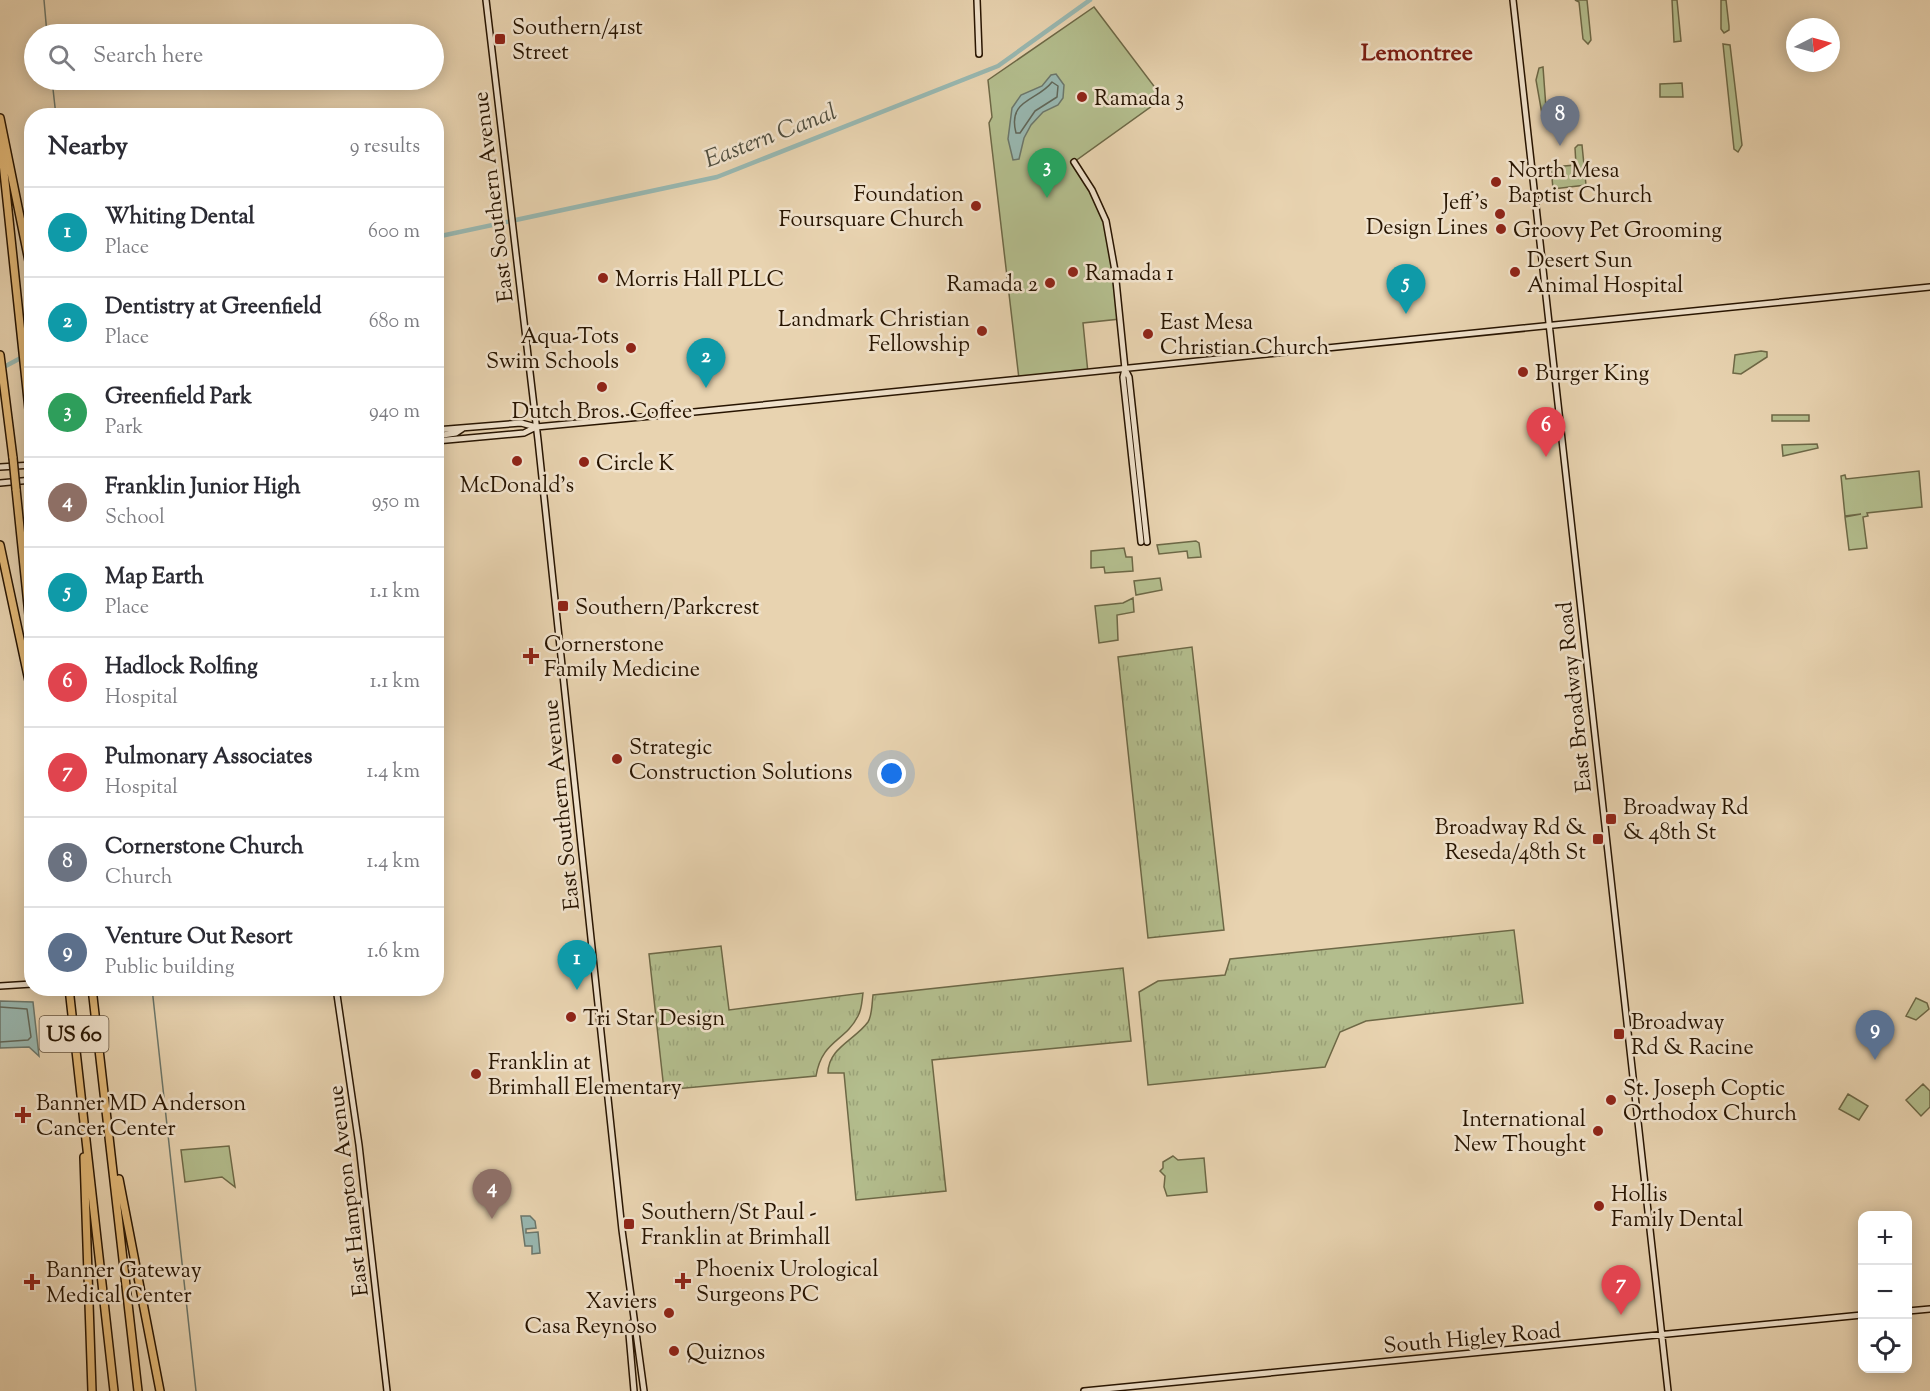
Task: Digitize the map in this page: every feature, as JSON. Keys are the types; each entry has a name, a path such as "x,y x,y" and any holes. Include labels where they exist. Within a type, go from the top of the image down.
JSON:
{"highway":[{"path":"0,118 24,236"},
{"path":"0,134 24,366"},
{"path":"0,356 24,566"},
{"path":"0,545 24,658"},
{"name":"US 60","path":"70,996 114,1391"},
{"name":"US 60","path":"93,996 138,1391"},
{"path":"79,1080 89,1262 92,1391"},
{"path":"113,1160 118,1168 160,1391"}],"main road":[{"name":"East Southern Avenue","path":"486,0 536,427 633,1321 637,1333 644,1391"},
{"path":"977,0 979,54"},
{"name":"East Broadway Road","path":"1513,0 1668,1391"},
{"path":"1074,162 1092,190 1106,221 1115,271 1125,369 1123,378 1144,542"},
{"path":"444,440 524,433 536,427 1930,287"},
{"path":"444,429 522,423 536,427"},
{"path":"444,435 456,433 463,428"},
{"path":"0,467 24,466"},
{"path":"0,483 24,481"},
{"path":"0,986 24,984"},
{"name":"East Hampton Avenue","path":"337,996 359,1145 387,1391"},
{"path":"1912,1311 1930,1309"},
{"name":"South Higley Road","path":"1083,1391 1858,1316"},
{"name":"East Southern Avenue","path":"633,1321 629,1334 634,1391"}],"green space":[{"path":"1575,0 1587,0 1591,40 1588,44 1583,39 1579,2"},
{"path":"1672,0 1677,0 1681,41 1674,42"},
{"path":"1721,0 1726,0 1729,26 1729,30 1724,33 1721,29"},
{"path":"1094,7 1163,98 1074,162 1106,221 1120,319 1083,323 1088,373 1019,379 989,123 992,117 988,80"},
{"path":"1723,44 1730,45 1742,145 1738,152 1734,149"},
{"path":"1543,67 1546,108 1560,108 1561,120 1549,119 1542,114 1536,80 1539,68"},
{"path":"1682,83 1683,97 1660,97 1660,84"},
{"path":"1582,145 1586,185 1553,189 1551,167 1576,165 1575,148"},
{"path":"1767,352 1767,357 1741,374 1733,373 1735,355"},
{"path":"1772,415 1809,415 1809,421 1772,421"},
{"path":"1817,444 1818,448 1783,456 1782,445"},
{"path":"1919,471 1922,507 1867,513 1868,516 1863,517 1867,548 1849,550 1845,517 1861,514 1845,516 1841,476 1845,475 1846,479"},
{"path":"1196,541 1199,543 1201,557 1188,558 1187,551 1159,554 1157,545"},
{"path":"1124,548 1126,557 1132,557 1133,571 1105,573 1104,567 1091,568 1091,551"},
{"path":"1160,578 1162,590 1136,595 1134,581"},
{"path":"1133,598 1134,612 1117,615 1118,640 1099,643 1095,606 1123,603"},
{"path":"1192,647 1224,930 1148,938 1118,657"},
{"path":"1514,930 1523,1003 1366,1021 1340,1032 1325,1067 1148,1085 1139,992 1158,981 1225,975 1230,959"},
{"path":"721,946 729,1010 863,993 861,1007 853,1025 828,1048 819,1064 816,1076 664,1090 649,954"},
{"path":"1123,968 1131,1041 932,1060 946,1191 856,1200 844,1073 828,1073 832,1057 868,1022 873,995"},
{"path":"1916,998 1927,1003 1929,1009 1916,1020 1906,1016"},
{"path":"1923,1084 1930,1091 1930,1107 1921,1116 1906,1100"},
{"path":"1848,1094 1868,1106 1859,1120 1839,1109"},
{"path":"229,1146 235,1187 222,1177 185,1182 181,1150"},
{"path":"1173,1156 1178,1160 1204,1158 1207,1192 1167,1196 1164,1187 1165,1176 1160,1171 1163,1168 1163,1162"}],"water":[{"path":"1056,74 1064,85 1063,98 1058,105 1043,112 1031,125 1024,138 1019,159 1013,160 1008,139 1012,108 1021,95 1042,86 1051,75"},
{"path":"0,1001 33,1002 39,1056 29,1047 0,1048"},
{"path":"521,1216 530,1216 535,1221 536,1228 526,1229 526,1233 538,1232 540,1253 532,1254 532,1246 525,1246"}],"waterway":[{"path":"44,0 46,24"},
{"name":"Eastern Canal","path":"444,235 717,177 998,66 1090,0"},
{"path":"53,90 55,108"},
{"name":"Eastern Canal","path":"0,369 24,356"},
{"path":"153,996 196,1391"}],"place":[{"name":"Southern/41st Street","path":"500,39"},
{"name":"Ramada 3","path":"1082,97"},
{"name":"Cornerstone Church","path":"1560,146"},
{"name":"North Mesa Baptist Church","path":"1496,182"},
{"name":"Greenfield Park","path":"1047,198"},
{"name":"Foundation Foursquare Church","path":"976,206"},
{"name":"Jeff's Design Lines","path":"1500,214"},
{"name":"Groovy Pet Grooming","path":"1501,229"},
{"name":"Ramada 1","path":"1073,272"},
{"name":"Desert Sun Animal Hospital","path":"1515,272"},
{"name":"Morris Hall PLLC","path":"603,278"},
{"name":"Ramada 2","path":"1050,283"},
{"name":"Map Earth","path":"1406,314"},
{"name":"Landmark Christian Fellowship","path":"982,331"},
{"name":"East Mesa Christian Church","path":"1148,334"},
{"name":"Aqua-Tots Swim Schools","path":"631,348"},
{"name":"Burger King","path":"1523,372"},
{"name":"Dutch Bros. Coffee","path":"602,387"},
{"name":"Dentistry at Greenfield","path":"706,388"},
{"name":"Hadlock Rolfing","path":"1546,457"},
{"name":"McDonald's","path":"517,461"},
{"name":"Circle K","path":"584,462"},
{"name":"Southern/Parkcrest","path":"563,606"},
{"name":"Cornerstone Family Medicine","path":"531,656"},
{"name":"Strategic Construction Solutions","path":"617,759"},
{"name":"Broadway Rd & 48th St","path":"1611,819"},
{"name":"Broadway Rd & Reseda/48th St","path":"1598,839"},
{"name":"Whiting Dental","path":"577,990"},
{"name":"Tri Star Design","path":"571,1017"},
{"name":"Broadway Rd & Racine","path":"1619,1034"},
{"name":"Venture Out Resort","path":"1875,1060"},
{"name":"Franklin at Brimhall Elementary","path":"476,1074"},
{"name":"St. Joseph Coptic Orthodox Church","path":"1611,1100"},
{"name":"Banner MD Anderson Cancer Center","path":"23,1115"},
{"name":"International New Thought","path":"1598,1131"},
{"name":"Hollis Family Dental","path":"1599,1206"},
{"name":"Franklin Junior High","path":"492,1219"},
{"name":"Southern/St Paul - Franklin at Brimhall","path":"629,1224"},
{"name":"Phoenix Urological Surgeons PC","path":"683,1281"},
{"name":"Banner Gateway Medical Center","path":"32,1282"},
{"name":"Xaviers Casa Reynoso","path":"669,1313"},
{"name":"Pulmonary Associates","path":"1621,1315"},
{"name":"Quiznos","path":"674,1351"}],"district":[{"name":"Lemontree","path":"1417,52"}]}
